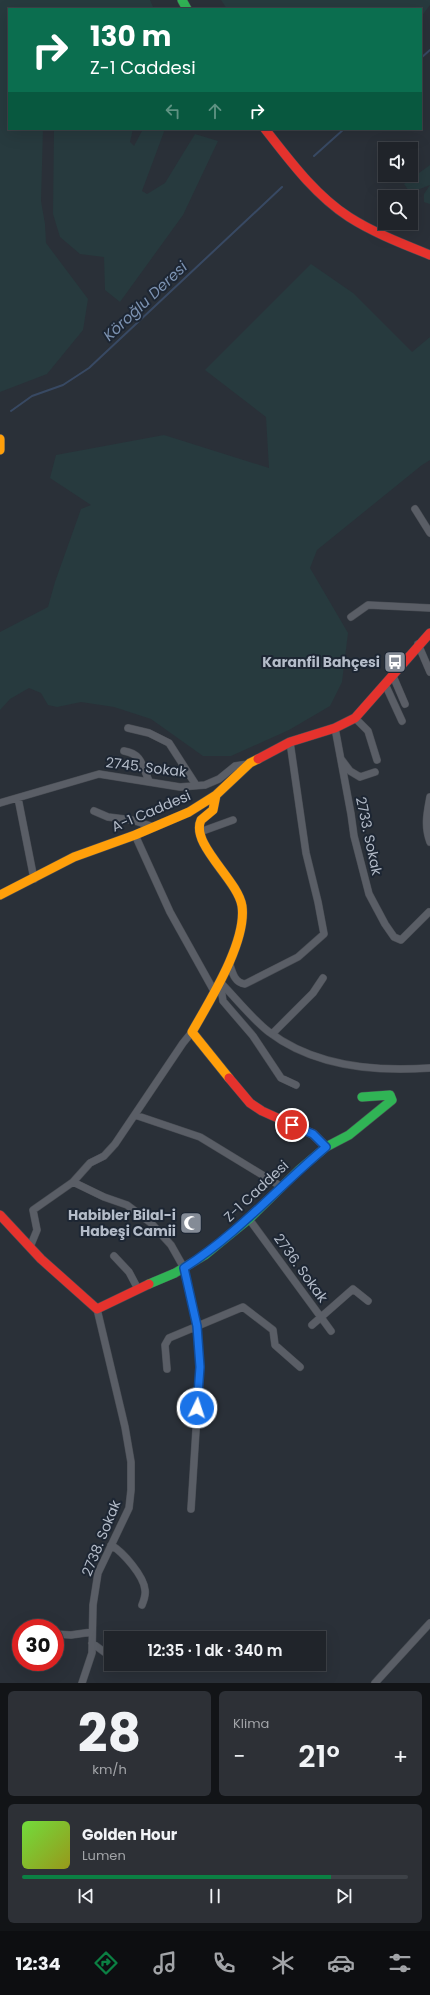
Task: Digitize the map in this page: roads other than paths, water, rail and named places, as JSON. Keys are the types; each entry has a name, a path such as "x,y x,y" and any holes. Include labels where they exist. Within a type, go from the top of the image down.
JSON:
{"street":[{"path":"266,130 311,185 339,210 370,228 430,255"},
{"path":"0,439 0,450"},
{"path":"415,509 430,533"},
{"path":"351,617 368,605 426,606 430,608"},
{"name":"A-1 Caddesi","path":"0,895 34,879 74,857 135,835 189,812 216,795 250,763 290,742 335,728 355,718 418,644 430,633"},
{"path":"418,644 430,672"},
{"path":"392,676 405,704"},
{"path":"385,684 402,721"},
{"path":"355,718 368,731 377,760"},
{"name":"2745. Sokak","path":"128,728 149,733 169,743 196,785"},
{"name":"2733. Sokak","path":"335,728 354,836 369,894 385,924 394,937 400,940 429,912"},
{"path":"229,961 233,975 237,981 245,984 298,957 324,934 306,853 290,742"},
{"path":"124,751 134,753 138,757 149,781"},
{"path":"340,757 350,771 360,777 374,772"},
{"name":"2745. Sokak","path":"0,803 99,774 180,787 210,783 219,779 235,766 250,763"},
{"path":"30,1247 38,1230 33,1210 73,1182 90,1163 104,1156 115,1144 192,1032 220,982 229,961 240,931 242,905 231,882 205,847 200,832 200,824 206,815 213,810 216,795"},
{"path":"430,797 426,820 426,833 430,842"},
{"path":"18,798 34,879"},
{"path":"94,811 108,817 132,820 154,827"},
{"path":"200,832 233,820"},
{"path":"135,835 170,912 214,992"},
{"path":"272,1034 313,993 323,978"},
{"path":"220,982 272,1034 296,1049 328,1062 394,1070 430,1068"},
{"path":"220,982 223,1001 257,1041 274,1070 281,1078 296,1085"},
{"path":"192,1032 250,1103 262,1112 313,1134 326,1147"},
{"name":"Z-1 Caddesi","path":"97,1308 184,1268 205,1255 249,1219 326,1147 349,1135 388,1106 392,1100 390,1095 362,1097"},
{"path":"134,1115 200,1136 282,1187"},
{"path":"73,1182 104,1198 127,1205 152,1223 171,1245 184,1268 197,1326 200,1367 191,1510"},
{"path":"0,1215 56,1272 81,1291 97,1308"},
{"name":"2736. Sokak","path":"249,1219 331,1332"},
{"path":"114,1256 129,1272 138,1289"},
{"path":"312,1325 353,1289 368,1301"},
{"path":"167,1368 166,1342 197,1326 243,1307 273,1330 274,1345 300,1367"},
{"name":"2738. Sokak","path":"82,1683 92,1653 93,1604 98,1573 129,1508 131,1490 131,1462 125,1427 97,1308"},
{"path":"111,1545 130,1561 144,1586 145,1597 142,1606"},
{"path":"375,1683 430,1624"},
{"path":"64,1635 92,1632"},
{"path":"92,1644 104,1652"}],"waterway":[{"name":"Köroğlu Deresi","path":"422,57 430,50"},
{"name":"Köroğlu Deresi","path":"314,156 343,130"},
{"name":"Köroğlu Deresi","path":"11,411 32,396 63,385 89,368 282,187"}],"place":[{"name":"Karanfil Bahçesi","path":"395,662"},
{"name":"Habibler Bilal-i Habeşi Camii","path":"191,1223"}]}
